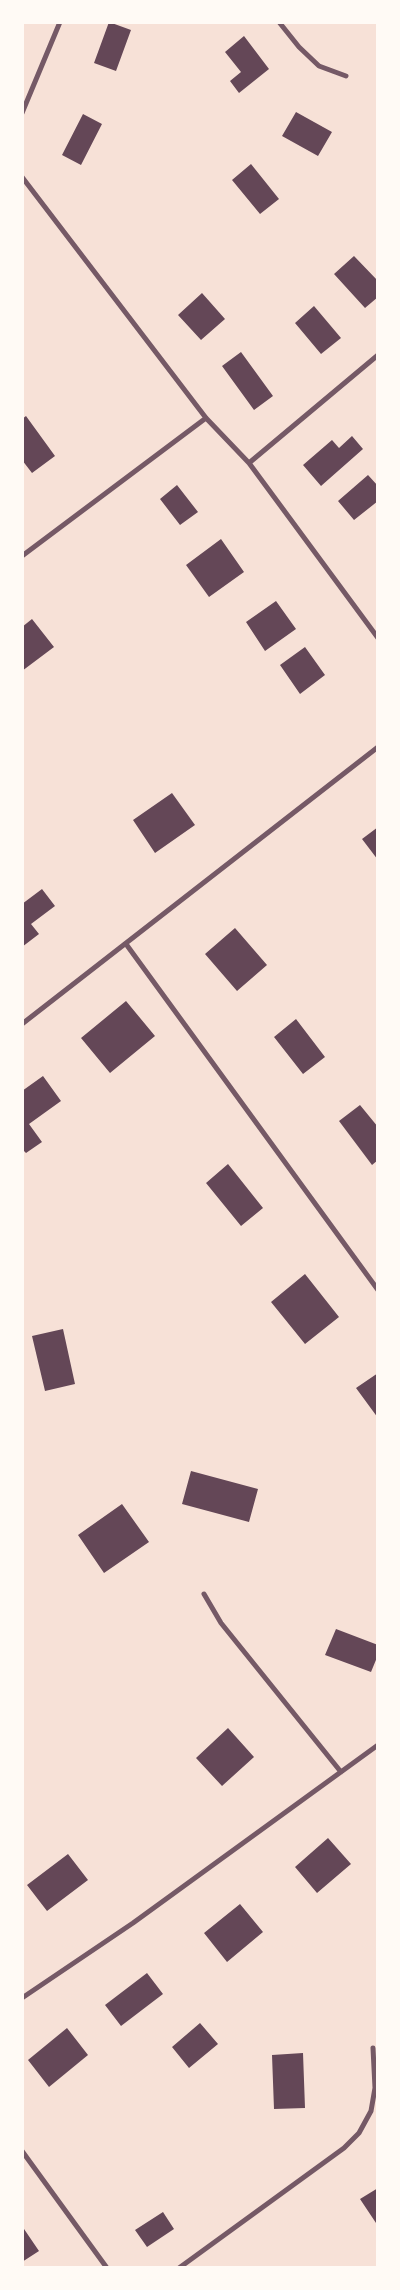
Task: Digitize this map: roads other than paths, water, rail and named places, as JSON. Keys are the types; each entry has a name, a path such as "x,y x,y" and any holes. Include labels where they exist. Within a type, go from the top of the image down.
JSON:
{"street":[{"path":"22,113 60,22"},
{"path":"279,22 299,47 319,66 346,76"},
{"path":"22,177 206,418 249,463 378,638"},
{"path":"249,463 378,355"},
{"path":"22,556 206,418"},
{"path":"22,1024 378,747"},
{"path":"126,944 378,1290"},
{"path":"204,1594 221,1623 341,1772"},
{"path":"22,1998 133,1923 378,1745"},
{"path":"179,2268 344,2148 359,2132 371,2111 375,2088 373,2048"},
{"path":"22,2151 107,2268"}]}
